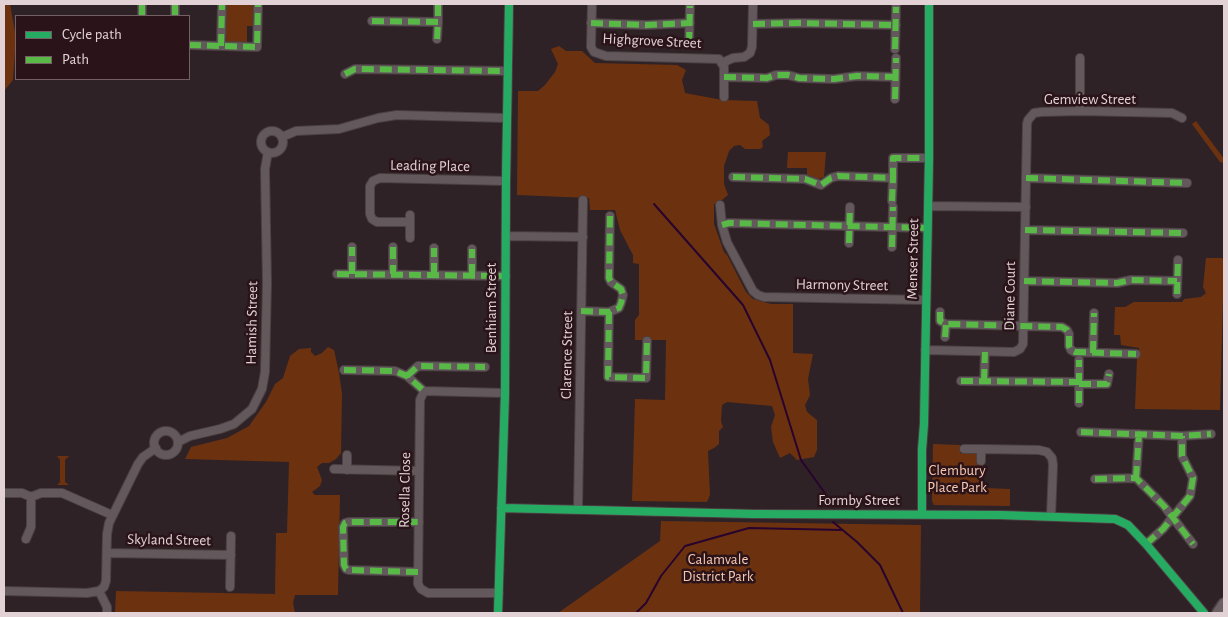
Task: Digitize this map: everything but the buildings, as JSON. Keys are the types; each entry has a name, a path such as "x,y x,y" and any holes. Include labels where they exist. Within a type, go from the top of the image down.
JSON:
{"main road":[{"path":"1218,613 1224,604"}],"street":[{"path":"221,46 222,4"},
{"path":"190,45 257,47 258,4"},
{"path":"438,4 438,39"},
{"name":"Benhiam Street","path":"498,613 505,393 506,118 509,4"},
{"name":"Highgrove Street","path":"592,4 591,47 599,55 713,58 719,59 722,63"},
{"path":"724,96 724,67 722,63 733,58 744,57 750,53 752,47 753,4"},
{"name":"Menser Street","path":"922,514 929,158 929,4"},
{"path":"689,44 690,6"},
{"path":"895,49 896,7"},
{"path":"372,21 438,22"},
{"path":"591,24 690,23"},
{"path":"753,24 896,25"},
{"path":"895,99 896,58"},
{"path":"1080,58 1080,111"},
{"path":"345,74 355,69 508,71"},
{"path":"724,77 767,78 788,74 799,78 834,79 857,76 896,77"},
{"name":"Gemview Street","path":"1026,207 1028,120 1034,113 1080,111 1172,113 1182,118"},
{"path":"282,136 296,131 339,129 356,126 378,118 397,115 506,118"},
{"path":"274,131 282,136 282,148 276,152 268,152 263,149 261,144 264,134 274,131"},
{"name":"Hamish Street","path":"178,442 190,436 234,424 252,409 262,389 265,372 268,283 265,169 268,152"},
{"path":"892,247 893,158 929,158"},
{"path":"733,177 805,178 821,185 831,178 838,176 893,178"},
{"name":"Leading Place","path":"410,238 410,219 377,222 372,219 370,214 370,186 373,181 380,178 506,181"},
{"path":"1026,178 1108,180 1136,183 1187,183"},
{"name":"Clarence Street","path":"578,510 583,200"},
{"path":"720,205 722,225 729,223 927,228"},
{"path":"928,206 1026,207"},
{"path":"850,207 850,243"},
{"name":"Diane Court","path":"925,350 1014,352 1020,349 1023,344 1026,207"},
{"path":"581,311 609,312 619,308 623,295 621,289 611,282 610,278 610,216"},
{"name":"Harmony Street","path":"722,225 727,242 753,291 758,295 764,297 925,300"},
{"path":"1025,230 1183,233"},
{"path":"506,236 582,238"},
{"path":"352,247 352,274"},
{"path":"393,247 393,274"},
{"path":"434,248 434,275"},
{"path":"472,249 472,276"},
{"path":"1177,294 1178,260"},
{"path":"337,274 506,276"},
{"path":"1024,281 1117,283 1131,280 1177,280"},
{"path":"609,312 608,377 646,378 647,341"},
{"path":"940,312 940,321 946,324 1062,327 1067,330 1069,346 1075,352 1136,354"},
{"path":"1093,353 1094,313"},
{"path":"945,337 946,324"},
{"path":"984,381 985,352"},
{"path":"1079,360 1079,404"},
{"path":"407,376 418,366 485,367"},
{"path":"344,370 395,371 407,376 424,391 505,393"},
{"path":"961,381 1107,384 1109,374"},
{"name":"Rosella Close","path":"424,391 420,400 418,584 421,589 428,593 498,593"},
{"path":"1081,432 1182,436 1211,434"},
{"path":"162,433 172,433 178,442 174,452 168,455 161,453 156,448 155,441 162,433"},
{"path":"1136,478 1139,434"},
{"path":"1146,544 1173,518 1190,496 1193,478 1182,456 1182,436"},
{"path":"4,591 93,592 99,591 104,587 106,581 107,534 112,515 138,464 143,457 156,448"},
{"path":"964,449 1039,450 1047,452 1052,458 1053,465 1051,516"},
{"path":"981,449 981,461"},
{"path":"347,455 347,470"},
{"path":"334,470 419,471"},
{"path":"1095,479 1136,478 1164,506 1193,544"},
{"path":"4,493 22,493 31,497 42,493 62,493 112,515"},
{"path":"26,539 31,527 31,497"},
{"name":"Formby Street","path":"501,508 762,514 1051,516 1115,519 1128,525 1146,544 1204,613"},
{"path":"418,572 346,569 344,564 343,527 345,523 349,522 419,522"},
{"path":"230,587 231,536"},
{"name":"Skyland Street","path":"106,553 231,555"},
{"path":"99,591 107,607 107,613"}],"green space":[{"path":"4,4 10,4 15,32 15,52 13,80 4,91"},
{"path":"225,4 255,4 254,26 247,26 247,45 225,44"},
{"path":"559,46 566,51 582,51 595,63 677,65 686,70 682,80 685,93 722,100 757,101 760,118 769,125 770,135 762,141 763,147 760,149 745,149 740,145 734,146 729,151 724,166 724,184 728,195 714,204 714,224 724,252 746,292 753,299 771,304 793,304 793,353 813,354 808,379 810,395 805,405 807,412 817,420 817,450 814,457 797,460 790,453 780,458 773,442 771,427 775,415 772,406 727,402 722,405 721,421 723,427 719,431 719,444 708,451 710,495 707,502 632,501 635,399 665,400 666,340 635,340 635,320 639,315 639,264 633,263 633,255 620,230 615,210 590,210 589,198 517,195 518,91 538,91 545,85 555,72 558,64 551,49"},
{"path":"1196,121 1224,159 1224,163 1220,162 1192,124"},
{"path":"788,152 826,152 824,177 816,180 811,179 807,175 807,168 787,168"},
{"path":"1206,258 1222,258 1224,261 1220,410 1135,409 1139,348 1121,345 1120,335 1114,335 1115,307 1125,307 1134,302 1182,302 1184,299 1201,297 1206,293 1203,287"},
{"path":"328,347 334,350 342,394 341,453 336,459 329,463 322,463 317,467 322,480 320,486 312,492 315,495 340,495 338,595 295,595 293,603 295,613 115,613 116,591 275,594 276,533 287,533 289,462 185,459 191,447 227,438 249,426 266,402 275,384 283,378 290,356 299,349 311,348 311,352 315,356 322,353"},
{"name":"Clembury Place Park","path":"933,444 960,445 960,453 977,454 977,463 983,464 983,488 1010,489 1010,506 934,505 932,501"},
{"path":"57,456 69,456 65,460 65,482 69,485 57,485 60,482 60,460"},
{"name":"Calamvale District Park","path":"661,521 921,525 920,613 558,613 660,541"}],"waterway":[{"path":"654,204 743,305 770,360 801,460 832,503"},
{"path":"833,522 880,565 903,613"},
{"path":"636,613 646,603 661,576 685,546 749,528 842,530"}],"marked path":[{"path":"142,4 142,15"},
{"path":"175,4 175,15"},
{"path":"221,46 222,4"},
{"path":"190,45 257,47 258,4"},
{"path":"372,21 438,22 438,4"},
{"path":"689,44 690,6"},
{"path":"895,49 896,7"},
{"path":"437,39 438,22"},
{"path":"591,23 646,25 690,23"},
{"path":"753,24 896,25"},
{"path":"895,99 896,58"},
{"path":"345,74 355,69 507,71"},
{"path":"724,77 767,78 776,75 834,79 857,76 895,77"},
{"path":"733,177 805,179 821,185 831,178 838,176 893,178 893,158 929,158"},
{"path":"892,201 893,178"},
{"path":"1026,178 1187,183"},
{"path":"849,243 850,207"},
{"path":"892,247 893,207"},
{"path":"581,311 609,312 619,308 621,303 623,295 621,289 611,282 609,278 610,216"},
{"path":"722,225 729,223 927,228"},
{"path":"1025,230 1183,233"},
{"path":"352,247 352,274"},
{"path":"393,247 393,274"},
{"path":"434,248 434,275"},
{"path":"472,249 472,276"},
{"path":"1177,294 1178,260"},
{"path":"337,274 506,276"},
{"path":"1024,281 1117,283 1131,280 1177,281"},
{"path":"609,312 608,377 646,378 647,341"},
{"path":"940,312 940,321 946,324 1062,327 1067,330 1069,346 1075,352 1136,354"},
{"path":"1093,353 1094,313"},
{"path":"945,337 946,324"},
{"path":"984,381 985,352"},
{"path":"1079,360 1079,403"},
{"path":"407,376 418,366 485,367"},
{"path":"344,370 395,371 407,376 424,391"},
{"path":"1079,384 1107,384 1109,374"},
{"path":"961,381 1079,382"},
{"path":"1081,432 1182,436 1211,434"},
{"path":"1136,478 1139,434"},
{"path":"1146,544 1163,529 1190,496 1193,478 1182,456 1182,436"},
{"path":"1095,479 1136,478 1164,506 1193,544"},
{"path":"418,572 346,569 344,565 343,527 345,523 349,522 419,522"}],"cycle path":[{"path":"498,613 505,393 509,4"},
{"path":"922,514 929,158 929,4"},
{"path":"501,508 755,514 1000,515 1115,519 1128,525 1146,544 1204,613"}]}
